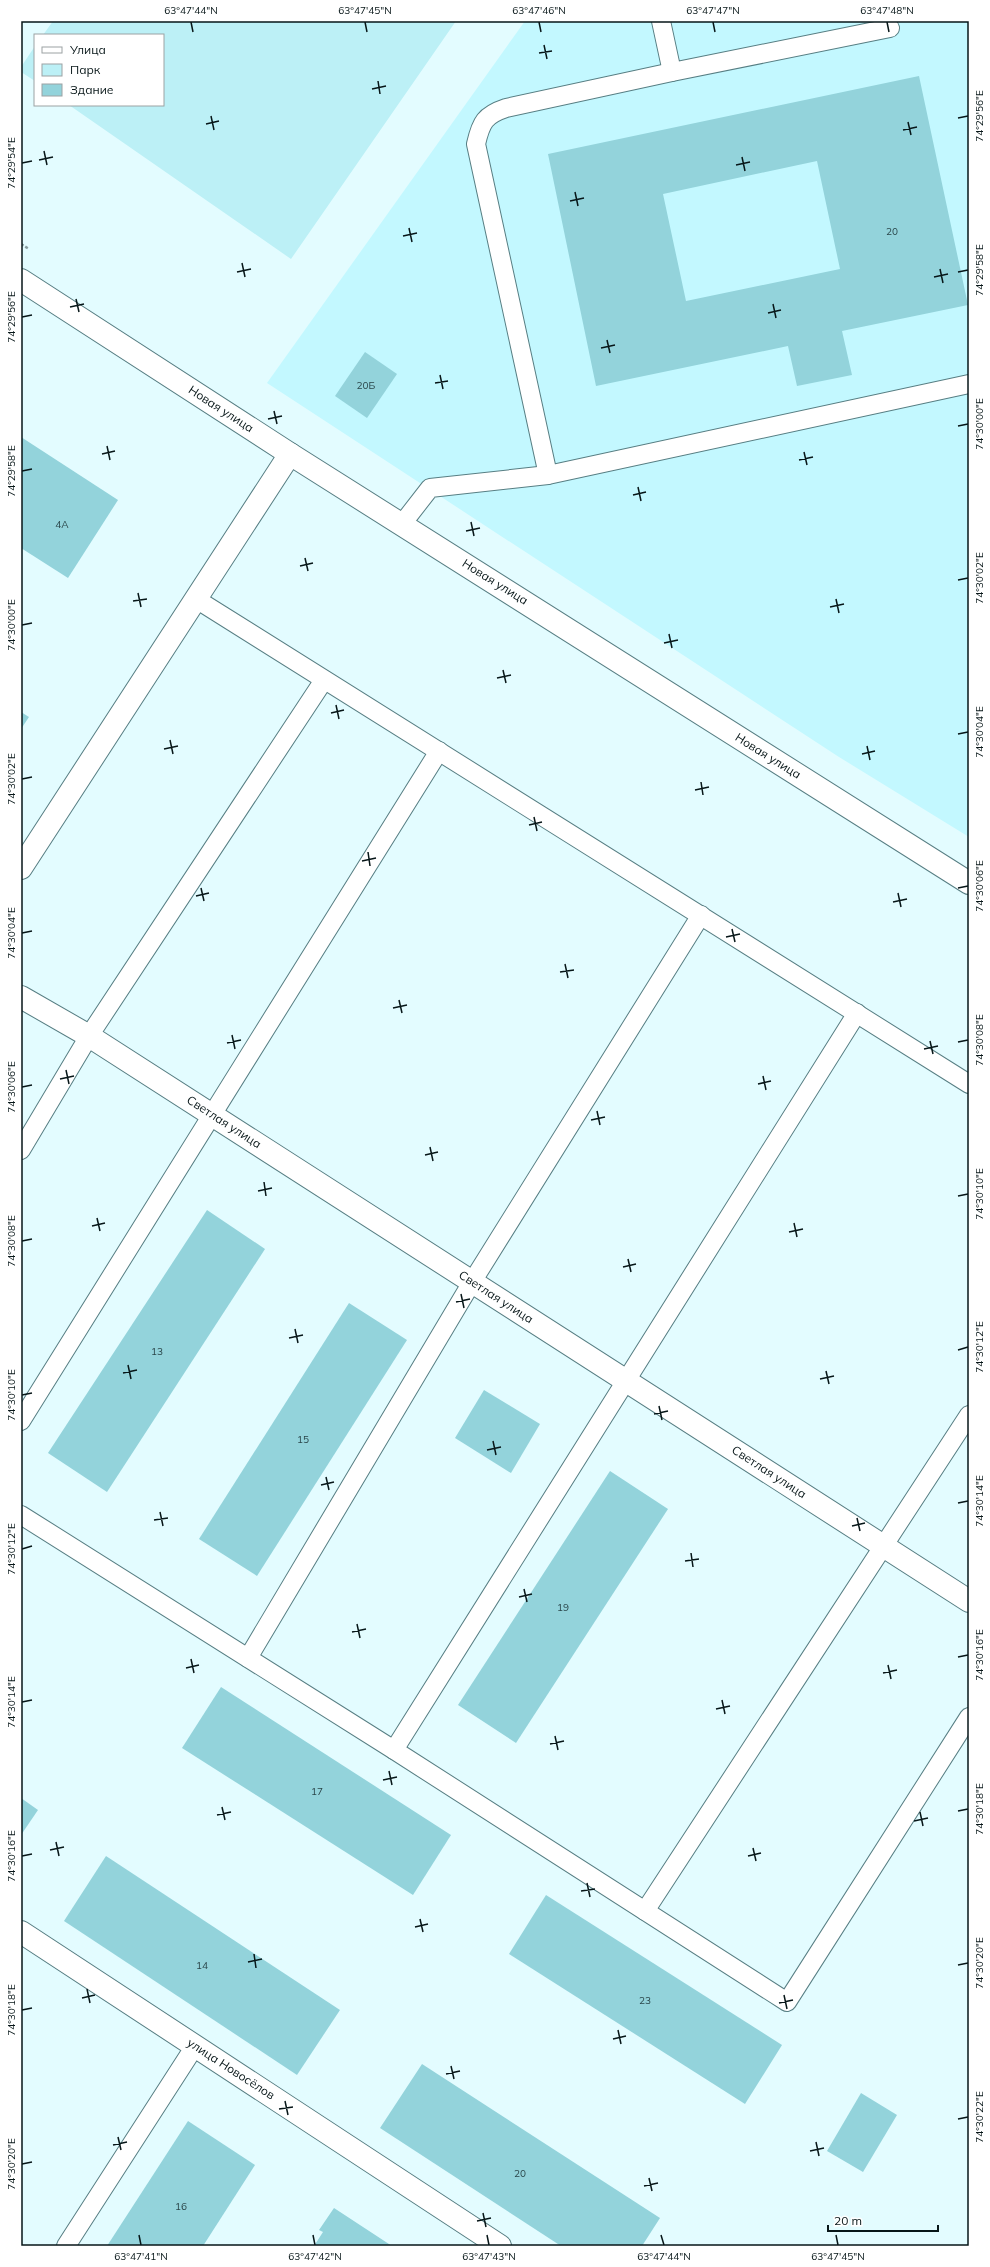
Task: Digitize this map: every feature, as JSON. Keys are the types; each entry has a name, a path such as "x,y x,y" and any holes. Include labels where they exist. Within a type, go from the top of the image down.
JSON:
{"street":[{"name":"Новая улица","path":"21,280 290,454 969,883"},
{"path":"21,868 290,454"},
{"name":"Светлая улица","path":"21,997 89,1036 212,1114 969,1601"},
{"name":"улица Новосёлов","path":"21,1932 500,2246"}],"lane":[{"path":"661,21 672,72"},
{"path":"548,476 476,144 481,124 493,112 506,108 672,72 890,28"},
{"path":"402,524 430,488 548,476 969,384"},
{"path":"196,599 969,1084"},
{"path":"21,1150 89,1036 324,680"},
{"path":"21,1421 439,751"},
{"path":"248,1658 472,1282 701,915"},
{"path":"394,1750 857,1013"},
{"path":"646,1911 969,1415"},
{"path":"21,1515 394,1750 787,2002 969,1717"},
{"path":"66,2246 195,2046"}],"shaded area":[{"path":"525,21 969,21 969,837 839,757 267,383"}],"green space":[{"path":"53,21 456,21 291,259 70,106 164,106 164,34 44,34"},
{"path":"34,48 34,80 21,72 21,67"}],"building":[{"path":"919,76 968,305 842,331 852,375 797,386 788,346 596,386 548,154","holes":["817,161 840,269 686,301 663,194"]},
{"path":"365,352 397,374 367,418 335,396"},
{"path":"21,437 118,500 68,578 21,548"},
{"path":"21,712 29,717 21,729"},
{"path":"207,1210 265,1249 107,1492 48,1453"},
{"path":"349,1303 407,1340 257,1576 199,1539"},
{"path":"484,1390 540,1424 511,1473 455,1438"},
{"path":"610,1471 668,1509 516,1743 458,1705"},
{"path":"221,1687 451,1835 413,1895 182,1748"},
{"path":"21,1798 38,1810 21,1835"},
{"path":"106,1856 340,2010 297,2075 64,1921"},
{"path":"546,1895 782,2045 745,2104 509,1954"},
{"path":"422,2064 660,2218 642,2246 561,2246 380,2128"},
{"path":"861,2093 897,2115 863,2172 827,2151"},
{"path":"188,2121 255,2165 203,2246 107,2246"},
{"path":"334,2208 392,2246 314,2246 323,2232 319,2230"}]}
